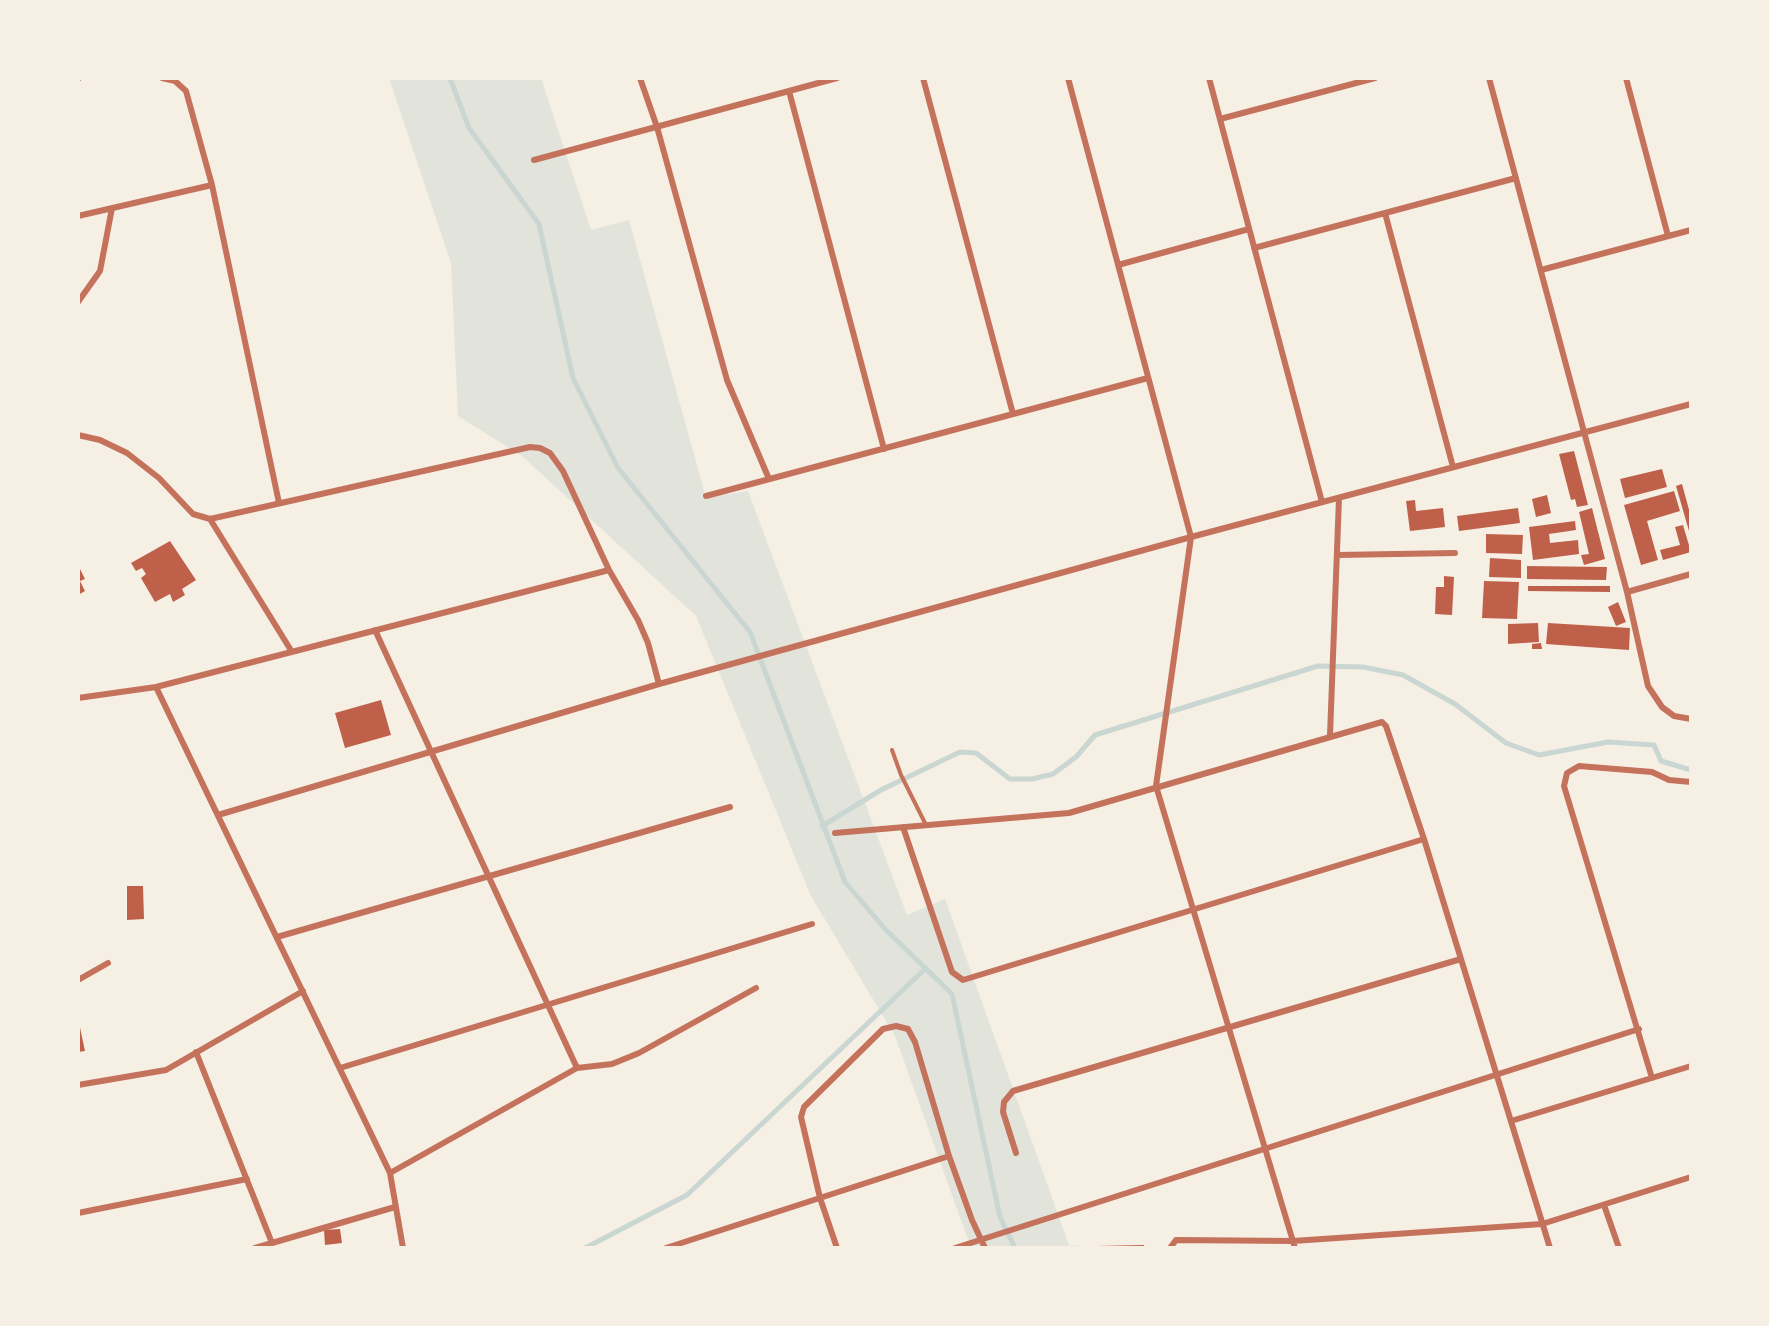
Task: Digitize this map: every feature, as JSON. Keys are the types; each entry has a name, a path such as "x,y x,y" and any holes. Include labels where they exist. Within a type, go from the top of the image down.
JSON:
{"street":[{"path":"162,78 175,81 186,91 212,185 279,503"},
{"path":"640,78 657,127 727,380 769,480"},
{"path":"534,160 837,78"},
{"path":"923,78 1013,414"},
{"path":"1068,78 1191,537 1156,786 1294,1245"},
{"path":"1209,78 1322,502"},
{"path":"1220,119 1375,78"},
{"path":"1489,78 1627,592 1648,686 1662,706 1674,716 1691,719"},
{"path":"1626,78 1668,236"},
{"path":"789,91 884,449"},
{"path":"1254,248 1516,178"},
{"path":"78,216 212,185"},
{"path":"78,302 100,271 112,208"},
{"path":"1385,213 1453,467"},
{"path":"1118,265 1249,229"},
{"path":"1541,270 1691,230"},
{"path":"706,496 1148,378"},
{"path":"218,815 659,684 1191,537 1691,404"},
{"path":"78,435 100,440 127,453 159,478 193,514 210,519 530,447 540,448 550,453 563,471 609,570 642,627 659,684"},
{"path":"1330,735 1338,498"},
{"path":"210,519 292,652"},
{"path":"1337,555 1455,553"},
{"path":"78,698 156,687 609,570"},
{"path":"1627,592 1691,574"},
{"path":"375,630 577,1068"},
{"path":"156,687 390,1173 394,1207 403,1248"},
{"path":"835,833 1069,813 1330,735 1382,722 1386,726 1424,839 1550,1248"},
{"path":"1652,1078 1564,786 1567,773 1579,766 1652,772 1670,780 1691,782"},
{"path":"277,937 729,807"},
{"path":"903,827 952,972 963,980 1424,839"},
{"path":"340,1068 812,924"},
{"path":"1016,1153 1003,1112 1004,1102 1013,1091 1461,960"},
{"path":"78,980 108,963"},
{"path":"390,1173 577,1068 612,1064 639,1053 756,988"},
{"path":"78,1085 165,1070 303,992"},
{"path":"837,1248 820,1198 802,1127 804,1107 883,1029 896,1026 908,1029 915,1042 950,1156 980,1240 985,1248"},
{"path":"955,1248 1639,1029"},
{"path":"196,1052 272,1243"},
{"path":"1511,1121 1691,1066"},
{"path":"667,1248 950,1156"},
{"path":"1170,1248 1176,1240 1294,1245 1542,1224 1691,1177"},
{"path":"78,1213 247,1179"},
{"path":"1604,1205 1619,1248"},
{"path":"255,1248 394,1207"}],"lane":[{"path":"892,750 901,775 926,825"}],"shaded area":[{"path":"389,78 541,78 591,230 629,220 706,498 748,491 907,915 945,899 1069,1245 1114,1248 971,1248 895,1036 811,896 696,616 522,456 458,416 451,263"}],"building":[{"path":"1574,451 1588,505 1577,507 1575,499 1571,500 1559,454"},
{"path":"1662,469 1667,487 1625,498 1620,479"},
{"path":"1682,484 1691,517 1691,538 1676,486"},
{"path":"1674,491 1680,511 1647,521 1658,560 1641,565 1624,505"},
{"path":"1547,495 1551,513 1536,517 1532,499"},
{"path":"1415,500 1416,511 1443,508 1445,527 1410,531 1406,501"},
{"path":"1518,508 1520,523 1459,531 1457,516"},
{"path":"1592,508 1605,559 1584,565 1581,555 1589,554 1579,512"},
{"path":"1575,521 1576,530 1549,534 1550,543 1578,540 1579,554 1533,560 1529,527"},
{"path":"1683,525 1691,552 1663,560 1660,550 1680,545 1675,527"},
{"path":"1486,534 1523,535 1522,554 1486,553"},
{"path":"170,541 196,580 182,589 185,595 173,602 170,594 155,602 141,578 146,574 142,568 136,571 131,563"},
{"path":"1490,558 1521,560 1521,578 1489,577"},
{"path":"78,565 85,579 80,581 85,591 78,595"},
{"path":"1527,566 1607,567 1606,580 1527,579"},
{"path":"1444,576 1454,577 1452,615 1435,614 1436,587 1444,587"},
{"path":"1484,581 1519,582 1517,619 1482,618"},
{"path":"1528,586 1610,586 1610,592 1528,591"},
{"path":"1618,602 1626,622 1616,626 1608,607"},
{"path":"1538,623 1539,642 1508,644 1508,624"},
{"path":"1548,623 1630,628 1629,650 1546,644"},
{"path":"1541,643 1542,649 1532,649 1532,644"},
{"path":"381,700 391,735 345,748 335,713"},
{"path":"127,886 143,886 144,919 127,920"},
{"path":"78,1023 85,1051 78,1052"},
{"path":"340,1229 342,1243 325,1245 324,1230"},
{"path":"1144,1245 1145,1248 1096,1248 1096,1246"}],"waterway":[{"path":"450,78 469,128 539,224 573,378 618,468 750,632 845,882 886,930 952,994 1000,1217 1015,1248"},
{"path":"822,826 881,790 960,752 976,753 1010,779 1032,779 1053,774 1076,757 1095,735 1318,666 1363,667 1403,675 1455,704 1506,743 1539,755 1608,742 1654,745 1661,761 1691,770"},
{"path":"585,1248 687,1195 926,968"}]}
